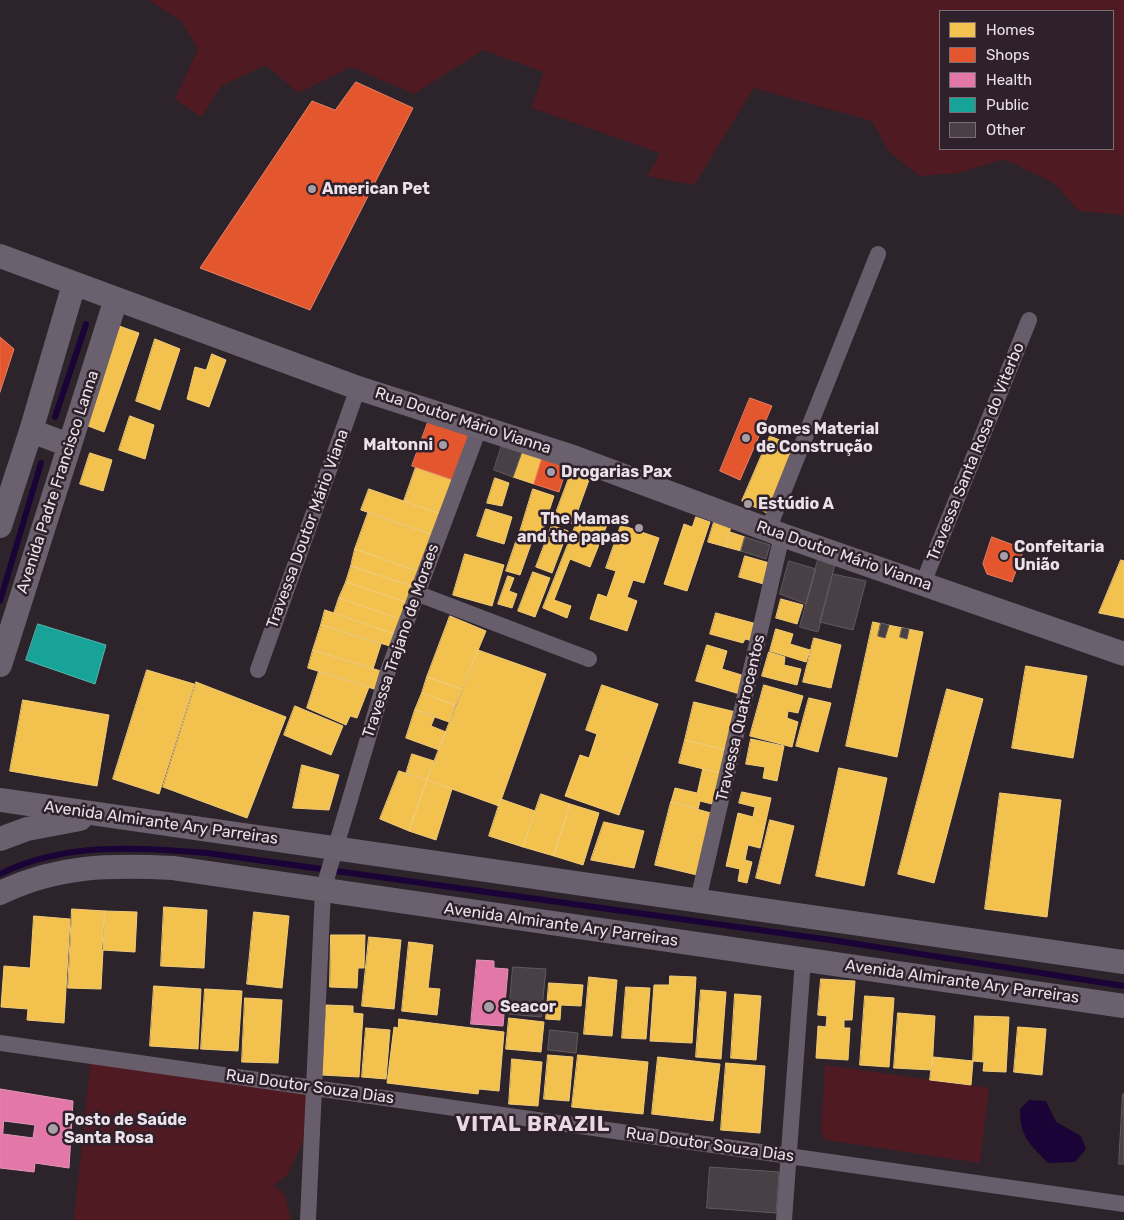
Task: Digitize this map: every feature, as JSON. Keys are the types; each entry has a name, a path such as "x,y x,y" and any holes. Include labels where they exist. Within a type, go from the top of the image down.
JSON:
{"street":[{"name":"Travessa Quatrocentos","path":"698,900 775,533 878,254"},
{"name":"Rua Doutor Mário Vianna","path":"0,256 358,388 573,457 775,533 1124,654"},
{"path":"0,526 31,431 74,284"},
{"name":"Avenida Padre Francisco Lanna","path":"0,665 116,299"},
{"name":"Travessa Santa Rosa do Viterbo","path":"924,584 1029,320"},
{"name":"Travessa Doutor Mário Viana","path":"258,670 358,388"},
{"name":"Travessa Trajano de Moraes","path":"308,1220 324,884 388,670 480,426"},
{"path":"31,431 69,446"},
{"path":"416,594 589,659"},
{"name":"Avenida Almirante Ary Parreiras","path":"0,800 96,816 136,819 333,853 698,900 1124,962"},
{"path":"0,839 28,830 96,816"},
{"name":"Avenida Almirante Ary Parreiras","path":"0,893 59,871 108,867 173,868 324,884 803,960 1124,1006"},
{"path":"784,1220 803,960"},
{"name":"Rua Doutor Souza Dias","path":"0,1042 1124,1204"}],"shaded area":[{"path":"149,0 1124,0 1124,215 1079,211 1054,183 1004,159 959,173 920,176 889,152 872,121 754,88 694,185 647,176 660,153 532,108 543,72 483,50 414,94 351,67 298,93 266,65 221,86 201,117 175,99 198,50 182,22"},
{"path":"91,1056 314,1088 313,1121 287,1175 274,1185 285,1195 291,1220 74,1220"},
{"path":"825,1065 989,1088 980,1163 826,1140 821,1132"},
{"path":"1029,1100 1046,1101 1056,1122 1081,1136 1086,1149 1075,1162 1048,1163 1031,1145 1024,1133 1020,1119 1020,1109"}],"building: Homes":[{"path":"119,326 139,333 104,432 88,426"},
{"path":"155,339 180,349 160,410 136,401"},
{"path":"212,354 226,360 209,407 187,399 195,367 206,370"},
{"path":"130,416 154,425 145,459 119,450"},
{"path":"770,436 794,446 767,513 742,501"},
{"path":"524,446 544,452 534,484 513,477"},
{"path":"90,453 112,460 103,491 80,484"},
{"path":"416,467 453,480 441,514 404,501"},
{"path":"571,473 589,480 573,524 554,518"},
{"path":"495,478 509,483 502,506 487,503"},
{"path":"369,489 441,514 433,535 361,510"},
{"path":"533,489 554,496 539,542 519,535"},
{"path":"486,509 512,517 504,544 477,536"},
{"path":"368,513 433,535 420,572 355,549"},
{"path":"580,514 607,525 590,567 570,559 554,600 571,606 567,618 543,608"},
{"path":"696,517 710,522 687,591 664,584 684,524 692,527"},
{"path":"714,522 731,526 726,547 708,542"},
{"path":"552,525 568,531 552,573 536,567"},
{"path":"621,525 659,538 644,583 633,580 627,597 637,601 627,631 590,619 598,594 607,597 616,571 606,568"},
{"path":"730,532 745,537 741,551 726,547"},
{"path":"517,539 531,544 520,575 506,571"},
{"path":"355,549 420,572 415,587 351,566"},
{"path":"465,554 504,565 492,606 453,595"},
{"path":"745,556 773,564 767,585 739,577"},
{"path":"1121,560 1124,561 1124,618 1099,613"},
{"path":"351,566 415,587 409,603 346,582"},
{"path":"533,572 550,578 535,617 518,611"},
{"path":"508,576 514,578 509,591 517,594 512,608 498,604"},
{"path":"346,582 409,603 403,620 339,598"},
{"path":"339,598 403,620 397,635 334,613"},
{"path":"781,599 803,605 797,624 776,618"},
{"path":"325,610 397,635 393,647 321,625"},
{"path":"716,613 757,624 753,641 745,639 743,643 710,634"},
{"path":"450,616 486,631 462,689 427,677"},
{"path":"873,622 923,632 897,757 846,746"},
{"path":"321,625 381,644 373,669 313,650"},
{"path":"776,629 793,634 790,644 810,650 806,662 770,651"},
{"path":"814,638 841,645 831,688 803,682"},
{"path":"707,645 727,651 722,669 748,677 743,695 696,681"},
{"path":"313,650 384,672 377,690 308,668"},
{"path":"478,650 546,674 499,806 427,780"},
{"path":"769,652 785,657 784,665 801,669 797,685 762,676"},
{"path":"1026,666 1087,676 1073,758 1012,748"},
{"path":"147,670 194,684 159,794 113,779"},
{"path":"319,671 369,687 357,718 350,716 346,725 307,708"},
{"path":"427,677 462,689 455,705 422,693"},
{"path":"196,682 286,717 247,818 163,787"},
{"path":"602,685 658,704 619,815 565,796 580,755 589,758 597,734 586,730"},
{"path":"764,685 803,696 798,713 788,711 787,718 798,722 792,747 750,736"},
{"path":"947,689 983,699 934,883 898,874"},
{"path":"422,693 455,705 449,722 415,710"},
{"path":"809,698 831,703 818,752 796,746"},
{"path":"23,700 109,715 97,786 10,771"},
{"path":"694,702 740,713 730,751 685,740"},
{"path":"295,706 343,726 331,755 284,735"},
{"path":"415,710 435,716 431,726 446,732 439,750 406,738"},
{"path":"751,739 784,746 777,781 763,778 765,767 746,764"},
{"path":"685,740 730,751 724,774 679,763"},
{"path":"412,754 434,761 427,780 406,774"},
{"path":"302,765 339,775 329,810 293,808"},
{"path":"839,768 887,778 864,886 816,876"},
{"path":"703,769 724,774 716,805 700,801 698,809 671,802 675,788 697,793"},
{"path":"399,771 427,780 409,831 380,819"},
{"path":"427,780 452,789 436,840 409,831"},
{"path":"742,792 771,798 760,848 748,845 745,860 752,862 747,883 738,881 740,869 726,866 738,813 753,817 755,807 739,803"},
{"path":"1000,793 1061,800 1047,917 985,909"},
{"path":"541,794 570,804 554,856 523,847"},
{"path":"501,799 535,811 523,847 489,836"},
{"path":"671,802 711,813 697,875 655,865"},
{"path":"570,804 599,813 583,865 554,856"},
{"path":"770,820 794,826 780,884 756,878"},
{"path":"604,822 644,831 634,868 591,860"},
{"path":"164,907 207,910 204,968 161,966"},
{"path":"72,909 105,911 101,989 68,988"},
{"path":"105,911 137,912 135,952 102,950"},
{"path":"254,912 289,916 282,988 247,984"},
{"path":"34,916 70,919 64,1023 27,1020 28,1009 1,1007 4,966 30,968"},
{"path":"331,935 365,935 364,968 358,968 357,988 330,987"},
{"path":"369,937 401,940 394,1009 362,1006"},
{"path":"409,942 433,945 428,988 440,989 437,1015 402,1011"},
{"path":"670,976 696,977 692,1043 650,1041 654,985 669,985"},
{"path":"589,977 617,980 612,1036 584,1034"},
{"path":"821,979 855,981 852,1020 844,1020 844,1028 850,1028 848,1060 816,1058 818,1026 826,1027 827,1016 818,1015"},
{"path":"549,983 583,985 581,1006 561,1005 560,1020 546,1019"},
{"path":"154,986 201,989 198,1049 150,1046"},
{"path":"626,987 650,988 646,1039 622,1038"},
{"path":"205,989 242,991 238,1051 201,1049"},
{"path":"701,990 726,992 721,1059 696,1057"},
{"path":"735,994 761,996 756,1060 731,1058"},
{"path":"865,996 894,998 889,1067 860,1065"},
{"path":"245,998 282,1000 278,1063 242,1062"},
{"path":"326,1005 353,1006 353,1013 363,1014 359,1077 322,1075"},
{"path":"898,1013 935,1016 932,1070 894,1068"},
{"path":"975,1016 1009,1017 1006,1072 983,1071 984,1062 973,1061"},
{"path":"509,1018 544,1022 541,1052 506,1049"},
{"path":"399,1019 504,1032 499,1091 479,1089 478,1094 387,1083 394,1027 398,1028"},
{"path":"1018,1027 1046,1029 1042,1075 1014,1072"},
{"path":"366,1028 390,1030 386,1079 362,1077"},
{"path":"548,1055 573,1057 569,1101 544,1099"},
{"path":"578,1055 648,1062 643,1114 572,1107"},
{"path":"658,1057 720,1064 713,1121 652,1114"},
{"path":"933,1057 973,1061 971,1085 930,1080"},
{"path":"512,1059 542,1062 538,1106 509,1104"},
{"path":"726,1063 765,1066 760,1133 721,1130"}],"building: Shops":[{"name":"American Pet","path":"356,82 413,108 310,310 200,268 312,101 335,110"},
{"path":"0,337 14,349 0,392"},
{"name":"Gomes Material de Construção","path":"750,398 772,406 740,480 720,471"},
{"name":"Maltonni","path":"430,417 471,430 453,480 412,466"},
{"name":"Drogarias Pax","path":"544,452 569,460 559,492 534,484"},
{"name":"Confeitaria União","path":"992,537 1024,549 1012,582 987,574 983,564"}],"building: Health":[{"name":"Seacor","path":"477,960 494,961 494,968 508,969 503,1026 471,1024"},
{"name":"Posto de Saúde Santa Rosa","path":"0,1089 73,1101 69,1168 35,1163 34,1172 0,1168","holes":["4,1121 35,1125 33,1138 3,1134"]}],"building: Public":[{"path":"38,624 106,645 95,684 26,660"}],"building: Other":[{"path":"504,439 524,446 513,477 494,470"},
{"path":"745,537 770,545 766,559 741,551"},
{"path":"819,556 836,560 818,632 800,627"},
{"path":"789,561 816,569 806,604 780,594"},
{"path":"833,574 866,581 853,630 820,622"},
{"path":"881,623 889,625 885,638 878,636"},
{"path":"902,628 909,629 907,639 900,637"},
{"path":"513,967 546,969 541,1017 509,1014"},
{"path":"550,1030 578,1033 576,1053 548,1050"},
{"path":"1123,1094 1124,1164 1119,1164"},
{"path":"710,1167 779,1172 776,1213 707,1208"}],"waterway":[{"path":"55,417 86,324"},
{"path":"0,601 41,463"},
{"path":"0,874 50,856 102,849 155,849 207,853 838,941 1124,986"}],"place":[{"name":"American Pet","path":"312,189"},
{"name":"Gomes Material de Construção","path":"746,438"},
{"name":"Maltonni","path":"443,445"},
{"name":"Drogarias Pax","path":"551,472"},
{"name":"Estúdio A","path":"748,504"},
{"name":"The Mamas and the papas","path":"639,528"},
{"name":"Confeitaria União","path":"1004,556"},
{"name":"Seacor","path":"489,1007"},
{"name":"Posto de Saúde Santa Rosa","path":"53,1129"}],"district":[{"name":"VITAL BRAZIL","path":"533,1125"}]}
